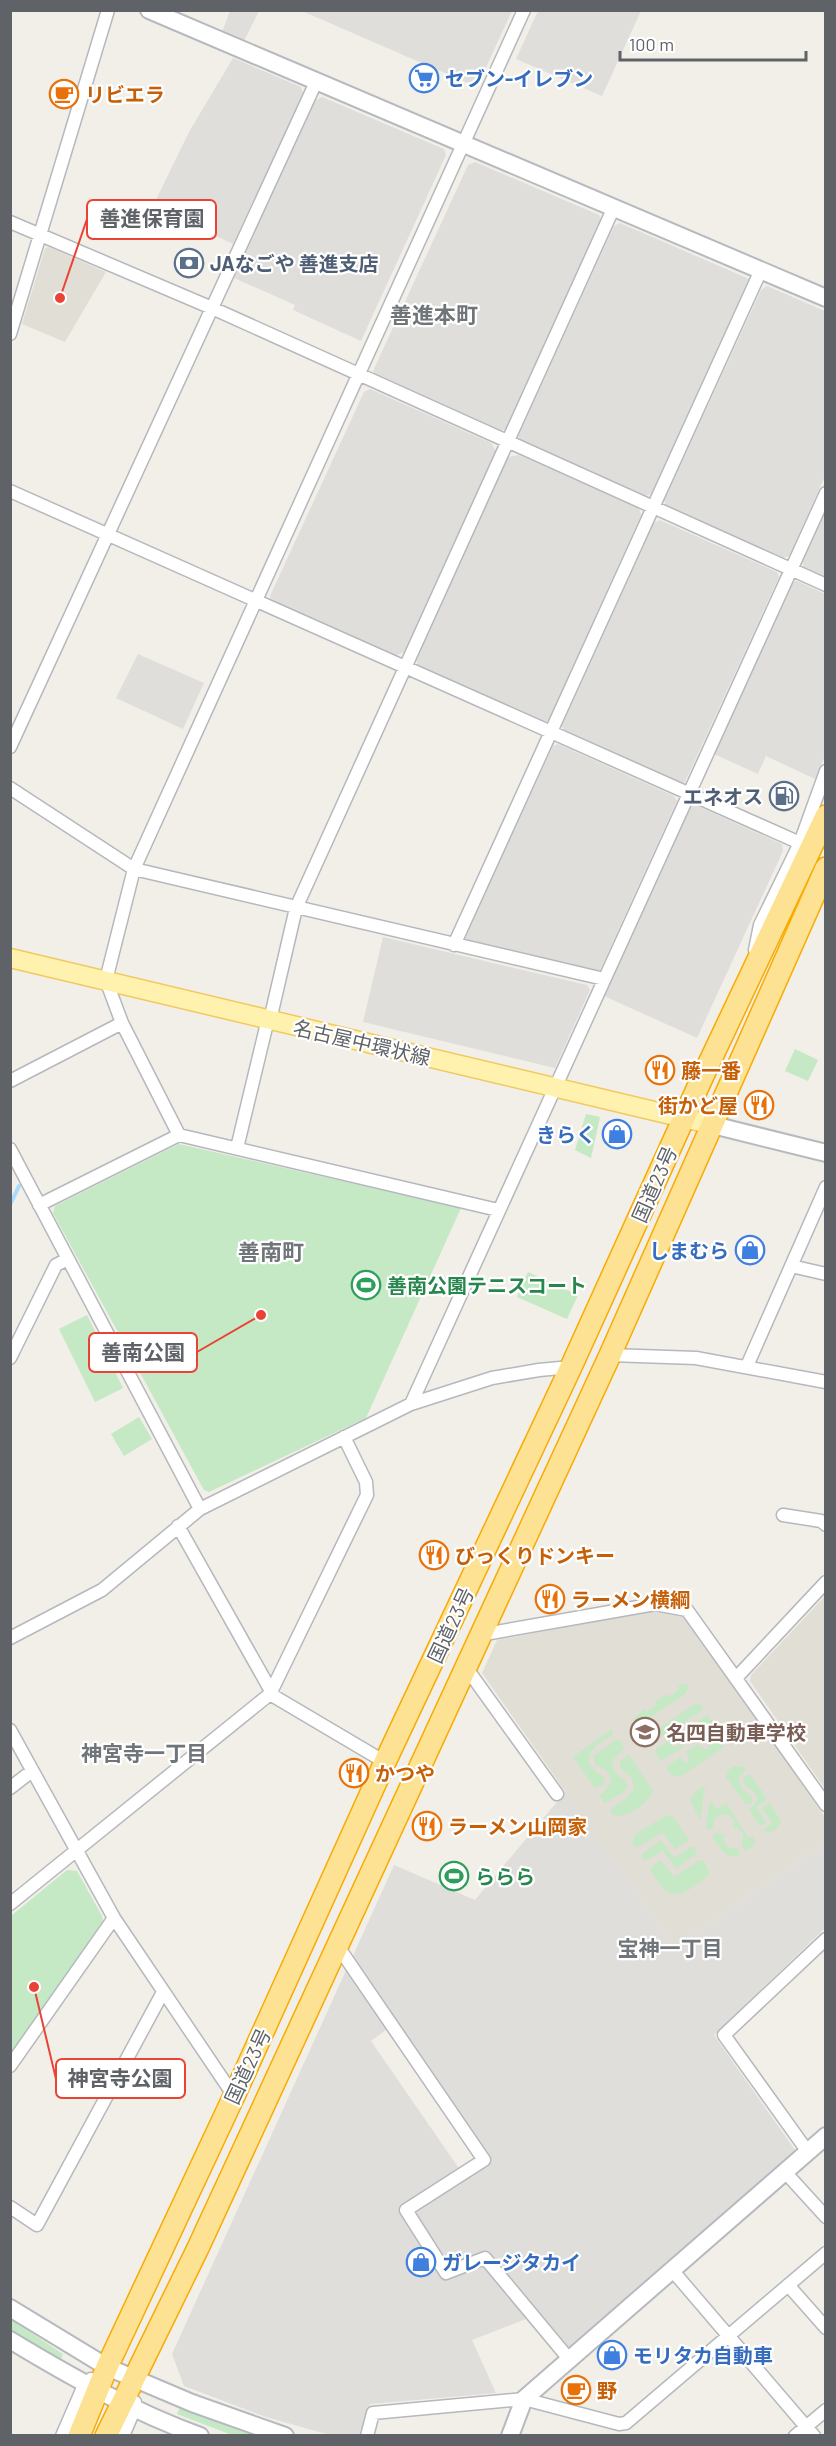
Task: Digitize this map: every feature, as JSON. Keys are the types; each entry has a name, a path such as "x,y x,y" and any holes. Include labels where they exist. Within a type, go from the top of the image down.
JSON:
{"highway":[{"name":"国道23号","path":"79,2436 92,2386 107,2367 234,2096 385,1762 571,1367 825,816"},
{"name":"国道23号","path":"106,2436 130,2405 135,2380 609,1354 713,1125 825,868"}],"main road":[{"name":"名古屋中環状線","path":"10,958 713,1125"}],"street":[{"path":"10,334 108,10"},
{"path":"149,10 825,298"},
{"path":"179,1135 123,1023 106,980 134,869 524,10"},
{"path":"10,747 316,82"},
{"path":"237,1148 296,908 614,207"},
{"path":"10,222 212,308 825,585"},
{"path":"454,945 761,270"},
{"path":"10,491 800,843"},
{"path":"411,1404 825,493"},
{"path":"751,975 760,925 800,843 825,771"},
{"path":"10,788 134,869 604,979"},
{"path":"772,987 798,950 825,893"},
{"path":"10,1082 123,1023"},
{"path":"713,1125 825,1153"},
{"path":"39,1205 179,1135 498,1210"},
{"path":"10,1149 200,1509"},
{"path":"747,1366 825,1187"},
{"path":"10,1358 56,1265 68,1259"},
{"path":"790,1266 825,1274"},
{"path":"609,1354 696,1358 825,1382"},
{"path":"10,1638 102,1590 200,1509 411,1404 492,1378 571,1367"},
{"path":"10,1904 271,1692 367,1495 366,1482 344,1437"},
{"path":"783,1515 820,1521 825,1525"},
{"path":"178,1526 271,1692 385,1762"},
{"path":"737,1677 825,1582"},
{"path":"479,1635 655,1604 687,1610 737,1677 825,1805"},
{"path":"465,1666 557,1794"},
{"path":"10,1730 114,1918 234,2096"},
{"path":"10,1788 32,1771"},
{"path":"10,2066 114,1918"},
{"path":"808,2152 724,2035 825,1939"},
{"path":"337,1945 484,2160 406,2210 446,2273 485,2258 569,2359"},
{"path":"10,2206 37,2225 163,1992"},
{"path":"510,2436 524,2399 825,2136"},
{"path":"785,2172 825,2217"},
{"path":"367,2436 373,2413 524,2399 619,2424 626,2423 825,2253"},
{"path":"672,2270 810,2431"},
{"path":"788,2285 825,2328"},
{"path":"10,2308 107,2367 192,2403 285,2436"},
{"path":"10,2340 92,2386 200,2436"},
{"path":"62,2436 92,2386"},
{"path":"123,2436 130,2405"},
{"path":"795,2436 810,2431 825,2410"}],"shaded area":[{"path":"230,11 259,11 244,41 222,32"},
{"path":"302,11 512,11 477,87"},
{"path":"538,11 641,11 602,96 516,59"},
{"path":"233,58 301,87 303,93 233,244 153,206 189,132"},
{"path":"322,97 444,149 446,155 361,341 293,310 295,305 234,278 316,100"},
{"path":"475,162 599,215 601,219 505,429 501,431 376,376 373,371 468,165"},
{"path":"620,223 749,279 651,494 645,496 520,439 518,436 614,226"},
{"path":"49,247 106,272 65,342 22,324 45,248"},
{"path":"767,286 825,311 825,476 789,556 783,558 667,507 664,501 761,290"},
{"path":"370,389 491,443 496,451 404,652 395,656 272,601 270,596 364,392"},
{"path":"519,455 639,508 641,515 548,721 545,722 418,665 416,660 508,457"},
{"path":"825,511 826,578 804,568 802,562"},
{"path":"660,520 777,572 779,577 685,782 681,784 564,730 562,726 654,523"},
{"path":"797,581 825,594 825,756 815,779 766,756 758,774 714,754 793,582"},
{"path":"138,654 204,683 183,729 116,698"},
{"path":"558,744 674,796 677,801 600,970 595,972 468,942 465,938 553,746"},
{"path":"695,805 782,844 783,851 697,1038 604,996 690,807"},
{"path":"383,937 587,985 590,990 555,1068 363,1022"},
{"path":"825,1596 825,1789 750,1681 751,1675"},
{"name":"名四自動車学校","path":"650,1611 684,1613 825,1817 825,1843 675,1948 482,1673 497,1640"},
{"path":"566,1791 675,1948 825,1843 825,1928 714,2035 795,2150 564,2351 486,2254 447,2269 411,2211 490,2160 352,1958 394,1865 475,1900"},
{"path":"348,1966 390,2027 371,2041 460,2170 401,2209 444,2277 484,2263 526,2319 472,2340 496,2393 370,2404 359,2435 330,2435 266,2417 184,2386 172,2354"}],"green space":[{"path":"795,1049 818,1060 808,1081 785,1071"},
{"path":"586,1114 600,1117 591,1158 575,1150"},
{"path":"179,1144 461,1208 366,1418 209,1492 204,1490 53,1213 55,1206"},
{"path":"528,1272 578,1295 567,1319 517,1297"},
{"path":"87,1315 123,1388 95,1402 59,1329"},
{"path":"139,1417 152,1439 124,1456 111,1434"},
{"path":"682,1683 689,1686 686,1693 642,1723 635,1724 633,1719 644,1709 646,1712 657,1705 655,1702 666,1694 669,1697 679,1690 678,1687"},
{"path":"695,1704 703,1707 701,1711 654,1742 647,1741 648,1736"},
{"path":"708,1716 714,1723 712,1727 660,1760 655,1752 656,1749 668,1741 675,1748 680,1744 676,1736 688,1728 694,1734 698,1730 695,1723"},
{"path":"612,1729 613,1734 595,1747 590,1755 590,1766 605,1779 603,1785 595,1788 573,1757"},
{"path":"720,1732 725,1739 722,1748 683,1775 673,1776 670,1773 666,1768 679,1757 685,1763 690,1760 686,1752 698,1744 705,1750 710,1747 705,1739"},
{"path":"616,1740 620,1740 624,1749 614,1758 612,1766 615,1772 626,1781 627,1788 623,1793 604,1803 600,1795 609,1785 611,1777 606,1770 595,1764 593,1756"},
{"path":"629,1755 653,1791 641,1806 629,1813 616,1816 611,1814 611,1809 628,1797 634,1789 632,1778 619,1767 621,1760"},
{"path":"735,1766 741,1766 747,1770 740,1775 739,1782 743,1790 752,1797 751,1803 746,1805 726,1777 727,1771"},
{"path":"750,1774 767,1799 756,1807 766,1822 760,1826 749,1810 757,1801 756,1794 743,1783 744,1778"},
{"path":"705,1786 700,1820 690,1800 695,1792"},
{"path":"711,1802 717,1809 726,1803 748,1837 753,1837 754,1845 746,1851 742,1845 743,1833 738,1828 733,1828 734,1820 728,1814 717,1816 713,1823 714,1828 708,1830 706,1826"},
{"path":"770,1803 781,1821 777,1829 768,1833 763,1830 772,1823 762,1808"},
{"path":"667,1815 673,1817 688,1841 675,1849 662,1832 639,1847 635,1847 632,1842 636,1834"},
{"path":"718,1833 725,1834 723,1839 725,1844 730,1848 737,1848 740,1855 731,1856 724,1852 712,1836"},
{"path":"661,1840 674,1858 690,1847 694,1847 697,1853 676,1869 663,1851 645,1861 641,1855"},
{"path":"661,1860 674,1877 699,1860 704,1861 709,1872 704,1880 687,1890 674,1894 669,1893 660,1885 651,1871 651,1867"},
{"path":"67,1870 77,1871 103,1921 11,2053 11,1916"},
{"path":"10,2319 63,2354 60,2362 11,2334"},
{"path":"181,2405 265,2435 232,2435 177,2414"}],"waterway":[{"path":"10,1205 19,1186"}],"place":[{"name":"セブン-イレブン","path":"424,78"},
{"name":"リビエラ","path":"64,94"},
{"name":"JAなごや 善進支店","path":"189,263"},
{"name":"善進保育園","path":"60,298"},
{"name":"エネオス","path":"784,796"},
{"name":"藤一番","path":"660,1070"},
{"name":"街かど屋","path":"759,1105"},
{"name":"きらく","path":"617,1134"},
{"name":"しまむら","path":"750,1250"},
{"name":"善南公園テニスコート","path":"366,1285"},
{"name":"善南公園","path":"261,1315"},
{"name":"びっくりドンキー","path":"434,1555"},
{"name":"ラーメン横綱","path":"550,1599"},
{"name":"名四自動車学校","path":"645,1732"},
{"name":"かつや","path":"354,1773"},
{"name":"ラーメン山岡家","path":"427,1826"},
{"name":"ららら","path":"454,1876"},
{"name":"神宮寺公園","path":"34,1987"},
{"name":"ガレージタカイ","path":"421,2262"},
{"name":"モリタカ自動車","path":"612,2355"},
{"name":"野","path":"576,2390"}],"district":[{"name":"善進本町","path":"434,314"},
{"name":"善南町","path":"271,1251"},
{"name":"神宮寺一丁目","path":"144,1752"},
{"name":"宝神一丁目","path":"670,1947"}]}
